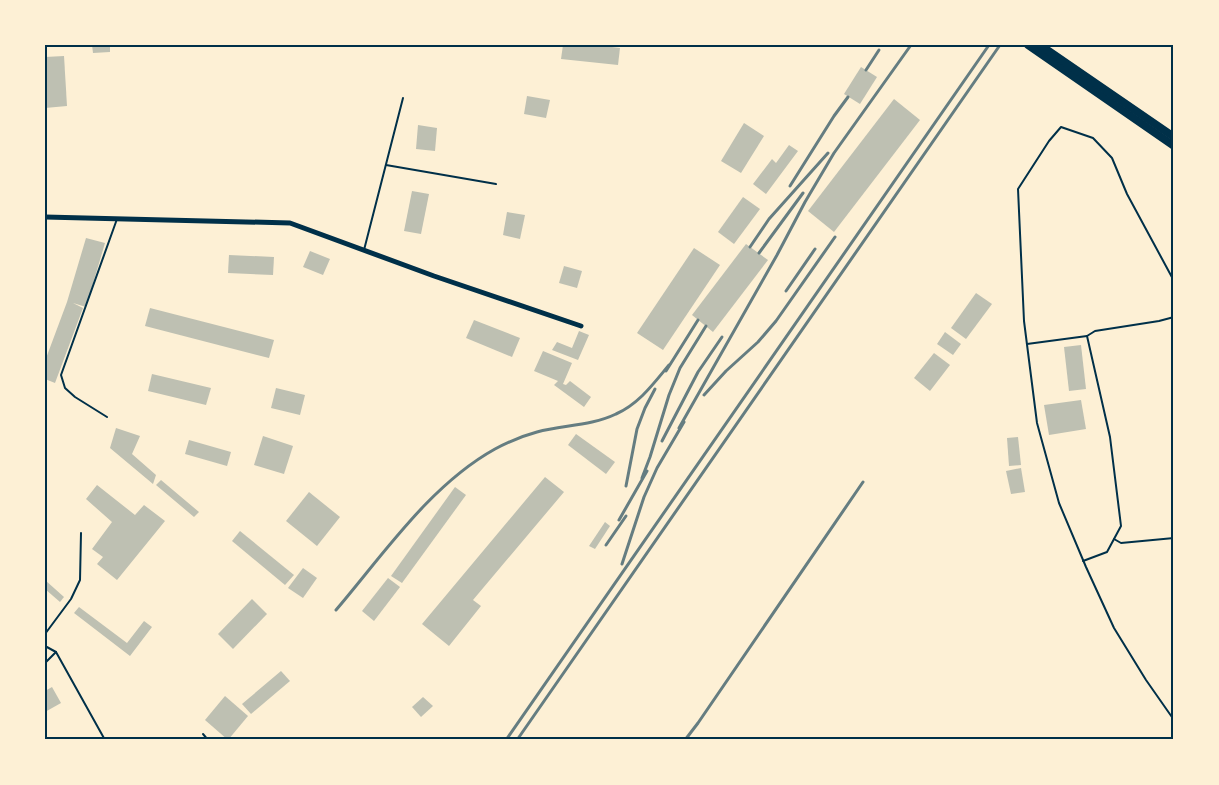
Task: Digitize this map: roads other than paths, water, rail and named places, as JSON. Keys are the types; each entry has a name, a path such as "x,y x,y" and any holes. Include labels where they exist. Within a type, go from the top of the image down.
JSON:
{"highway":[{"path":"1028,45 1174,146"},
{"path":"1040,45 1174,137"}],"street":[{"path":"45,217 290,223 434,276 581,326"}],"lane":[{"path":"364,250 403,98"},
{"path":"1174,281 1127,195 1112,158 1093,138 1061,127 1049,141 1018,189 1024,321 1037,423 1059,503 1083,561 1114,628 1174,720"},
{"path":"386,165 496,184"},
{"path":"107,417 65,388 61,375 117,219"},
{"path":"1027,344 1087,336 1095,331 1174,317"},
{"path":"1083,561 1107,552 1121,526 1110,437 1087,336"},
{"path":"45,634 71,599 80,580 81,533"},
{"path":"1114,539 1121,543 1174,538"},
{"path":"45,646 56,652 104,740"},
{"path":"45,663 56,652"},
{"path":"203,734 208,740"}],"railway":[{"path":"679,428 834,153 911,45"},
{"path":"506,740 989,45"},
{"path":"517,740 1000,45"},
{"path":"866,70 879,50"},
{"path":"790,186 848,97"},
{"path":"750,247 769,219 828,153"},
{"path":"759,253 803,193"},
{"path":"704,395 776,321 835,237"},
{"path":"786,291 815,249"},
{"path":"666,371 698,320"},
{"path":"642,478 680,368 706,326"},
{"path":"662,441 698,372 722,337"},
{"path":"336,610 409,522 449,482 471,464 495,449 526,435 597,421 616,414 639,399 669,365"},
{"path":"626,486 637,429 655,389"},
{"path":"622,564 644,497 657,468 684,422"},
{"path":"619,520 647,471"},
{"path":"685,740 863,482"},
{"path":"606,545 626,516"}]}
